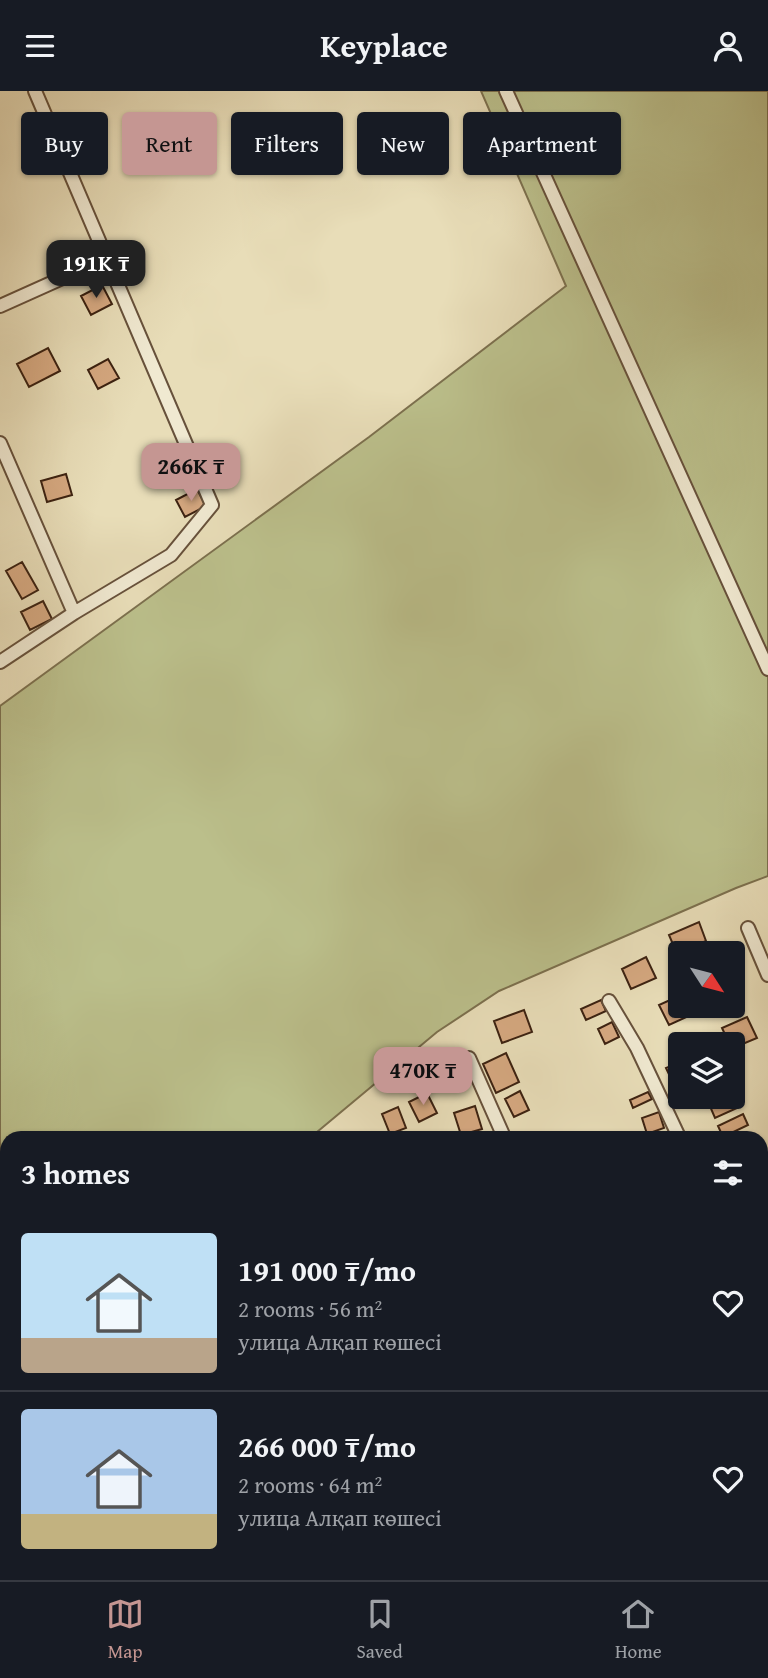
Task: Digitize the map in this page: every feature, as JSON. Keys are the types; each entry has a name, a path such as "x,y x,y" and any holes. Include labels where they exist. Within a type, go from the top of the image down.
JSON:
{"street":[{"path":"0,662 170,555 212,505 34,91"},
{"path":"506,91 768,669"},
{"path":"0,306 107,258"},
{"path":"0,443 74,613"},
{"path":"748,928 768,975"},
{"path":"609,1001 637,1048 676,1131"},
{"path":"469,1058 501,1131"}],"green space":[{"path":"481,91 768,91 768,876 499,991 437,1032 318,1131 0,1131 0,706 369,437 566,286 518,175 621,175 621,112 490,112"}],"building":[{"path":"102,285 112,304 91,315 81,296"},
{"path":"48,348 60,371 29,387 17,364"},
{"path":"108,359 119,378 98,389 88,370"},
{"path":"181,459 189,478 174,484 166,465"},
{"path":"66,474 72,495 47,502 41,481"},
{"path":"197,489 206,506 185,517 176,500"},
{"path":"22,562 38,590 22,599 6,571"},
{"path":"43,601 52,619 30,630 21,612"},
{"path":"699,922 706,941 672,941 669,935"},
{"path":"646,957 656,978 631,989 622,969"},
{"path":"601,1000 606,1011 586,1020 581,1009"},
{"path":"668,1001 668,1019 682,1019 669,1025 659,1005"},
{"path":"524,1010 532,1032 502,1043 494,1021"},
{"path":"746,1017 757,1038 745,1043 745,1032 724,1032 722,1028"},
{"path":"612,1022 619,1037 605,1044 598,1029"},
{"path":"506,1053 519,1082 496,1093 483,1064"},
{"path":"520,1091 529,1110 514,1117 505,1099"},
{"path":"648,1092 652,1099 633,1108 630,1100"},
{"path":"427,1093 437,1113 419,1122 409,1102"},
{"path":"475,1106 482,1129 460,1131 454,1113"},
{"path":"398,1107 406,1128 389,1131 382,1114"},
{"path":"711,1109 735,1109 715,1118"},
{"path":"659,1112 664,1128 646,1131 642,1118"},
{"path":"743,1114 748,1125 736,1131 720,1131 718,1126"}]}
